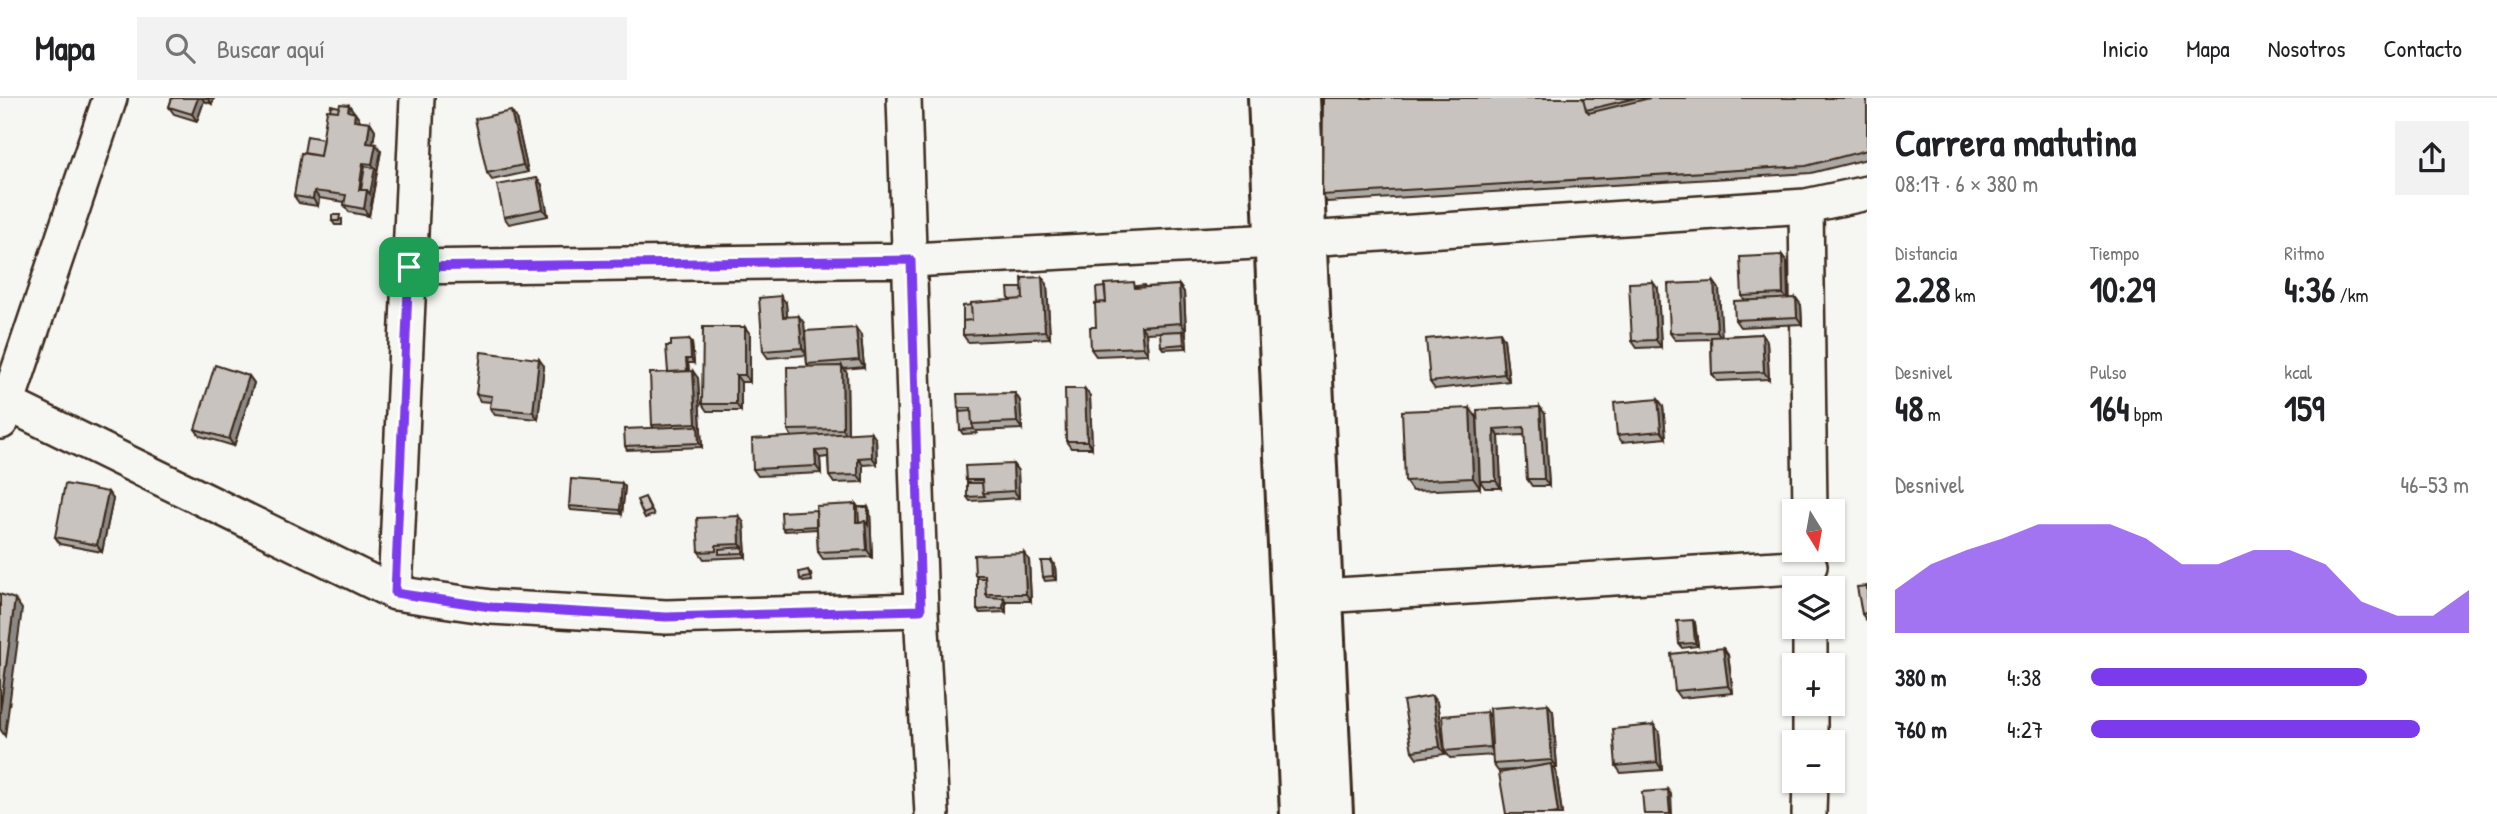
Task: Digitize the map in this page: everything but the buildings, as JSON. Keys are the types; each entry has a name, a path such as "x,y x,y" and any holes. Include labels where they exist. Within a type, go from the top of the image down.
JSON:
{"main road":[{"path":"1268,98 1290,240 1321,596 1333,814"},
{"path":"1300,98 1290,240 1300,814"}],"street":[{"path":"110,98 2,409 395,593 491,607 666,617 921,610"},
{"path":"395,593 417,98"},
{"path":"904,98 921,610 932,814"},
{"path":"409,267 911,260 1290,240 1807,206 1867,193"},
{"path":"1807,206 1810,499"},
{"path":"1321,596 1810,568"},
{"path":"1809,814 1810,793"}],"route":[{"path":"911,260 921,610 666,617 491,607 395,593 409,267 911,260"}]}
